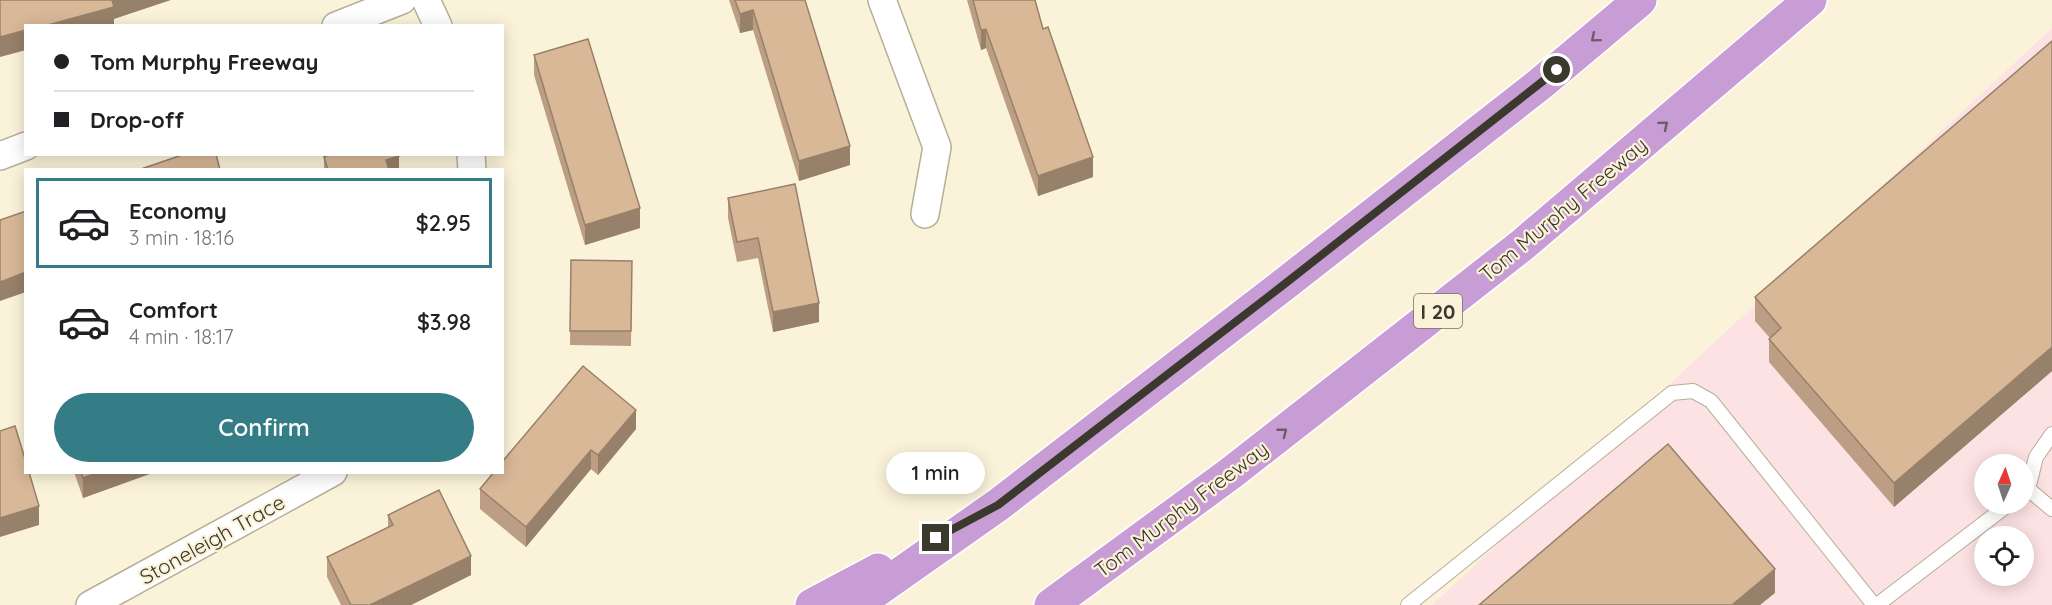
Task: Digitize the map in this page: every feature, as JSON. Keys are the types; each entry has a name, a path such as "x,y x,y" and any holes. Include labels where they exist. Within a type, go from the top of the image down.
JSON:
{"highway":[{"path":"856,605 998,505 1540,84 1640,0"},
{"name":"Tom Murphy Freeway","path":"1051,605 1231,473 1521,246 1810,0"},
{"path":"812,605 998,505"}],"street":[{"path":"341,24 402,0"},
{"path":"426,0 437,24"},
{"path":"882,0 937,147 925,214"},
{"path":"0,156 24,147"},
{"name":"Stoneleigh Trace","path":"90,605 329,474"}],"lane":[{"path":"1408,605 1672,393 1693,391 1711,401 1876,605 1995,514"},
{"path":"2034,464 2036,457 2052,434"},
{"path":"2034,497 2052,509"}],"shaded area":[{"path":"2052,28 2052,605 1432,605"}],"building":[{"path":"0,0 112,0 114,7 51,24 24,24 24,31 0,37"},
{"path":"735,0 805,0 850,146 799,161 753,10 740,14"},
{"path":"973,0 1035,0 1043,29 1048,27 1093,157 1038,176 986,29 981,30"},
{"path":"588,39 640,208 585,225 534,55"},
{"path":"2052,41 2052,347 1894,483 1769,339 1781,328 1755,297"},
{"path":"179,156 216,156 220,168 144,168"},
{"path":"399,156 386,160 388,168 327,168 324,157"},
{"path":"795,184 819,303 773,312 758,238 737,242 728,198"},
{"path":"24,212 24,273 0,282 0,220"},
{"path":"571,260 632,261 631,331 570,331"},
{"path":"583,366 636,410 598,455 591,450 526,527 480,489 492,474 504,474 504,460"},
{"path":"15,426 24,455 24,474 30,474 39,506 0,518 0,431"},
{"path":"1668,444 1775,569 1732,605 1479,605"},
{"path":"82,474 94,474 83,478"},
{"path":"439,490 471,556 370,605 351,605 327,557 393,525 388,515"}],"route":[{"path":"936,538 998,505 1557,70"}]}
